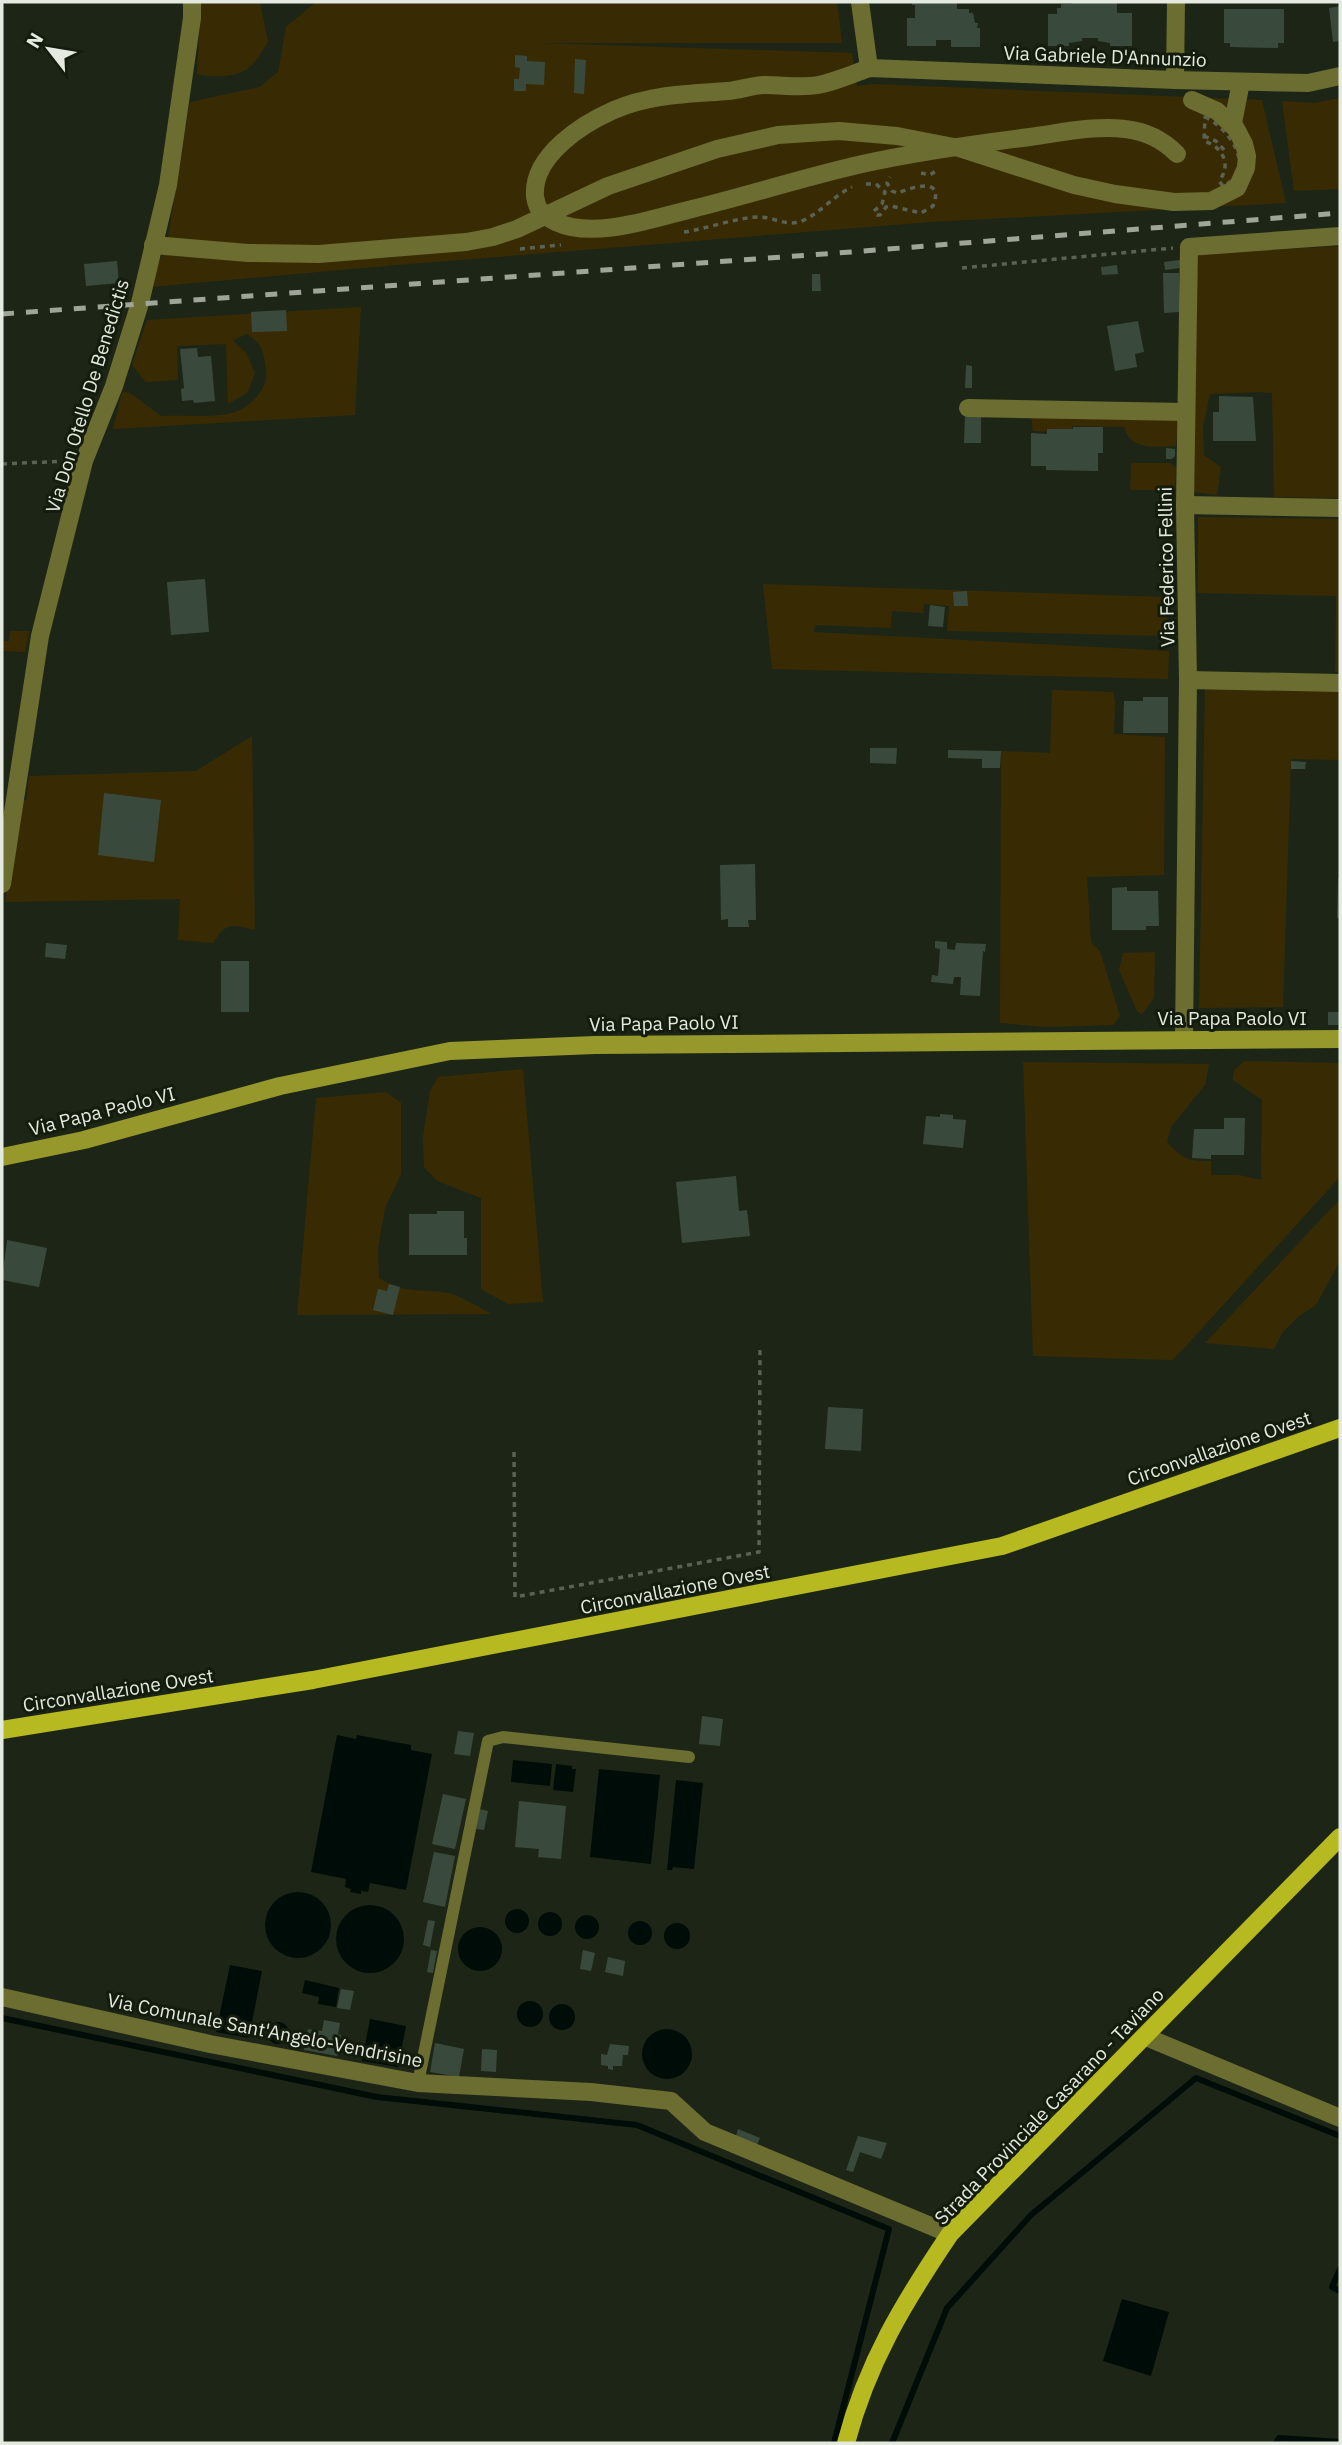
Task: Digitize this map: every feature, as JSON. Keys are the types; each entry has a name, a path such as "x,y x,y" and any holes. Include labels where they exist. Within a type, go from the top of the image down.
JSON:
{"main road":[{"name":"Circonvallazione Ovest","path":"2,1730 313,1680 1002,1546 1340,1428"},
{"name":"Strada Provinciale Casarano - Taviano","path":"846,2443 855,2409 882,2343 950,2234 1340,1837"}],"street":[{"name":"Via Don Otello De Benedictis","path":"2,884 40,636 84,461 114,386 140,303 168,185 192,2"},
{"path":"860,2 869,68 821,84 762,85 727,91 675,94 612,110 571,135 548,158 536,183 537,208 544,217 565,226 580,228 619,225 860,165 991,141 1084,130 1124,128 1153,136 1177,154"},
{"path":"1175,2 1175,80"},
{"name":"Via Gabriele D'Annunzio","path":"869,68 1241,82 1308,83 1340,76"},
{"path":"1235,128 1234,113 1241,82"},
{"path":"153,245 280,254 394,249 493,237 544,217 608,186 717,149 778,135 839,131 897,136 959,148 1074,185 1115,194 1174,202 1211,201 1237,188 1246,168 1244,144 1235,128 1217,111 1192,100"},
{"path":"1189,247 1340,236"},
{"name":"Via Federico Fellini","path":"1184,1039 1188,680 1185,505 1189,247"},
{"path":"968,408 1186,412"},
{"path":"1185,505 1340,508"},
{"path":"1188,680 1340,682"},
{"name":"Via Papa Paolo VI","path":"2,1157 84,1139 280,1086 450,1051 595,1045 1340,1039"},
{"name":"Via Comunale Sant'Angelo-Vendrisine","path":"2,1997 210,2044 418,2083 592,2092 671,2101 705,2132 950,2234"},
{"path":"1146,2037 1340,2118"}],"lane":[{"path":"418,2083 488,1741 503,1737 689,1757"}],"path":[{"path":"1205,117 1219,125 1238,152 1237,172 1223,186 1219,181 1223,176 1226,160 1220,150 1204,141 1205,117"},
{"path":"1204,134 1215,137 1225,146 1230,157 1230,170 1237,172"},
{"path":"1204,134 1223,148 1228,163 1226,176 1233,178"},
{"path":"962,268 1189,247"},
{"path":"2,464 84,461"},
{"path":"514,1452 515,1597 760,1552 760,1346"}],"shaded area":[{"path":"201,2 260,2 268,42 247,69 226,76 197,74"},
{"path":"316,2 837,2 842,43 539,43 852,53 857,86 872,84 1262,100 1286,203 931,222 150,287 168,238 190,102 260,87 278,72 286,27"},
{"path":"1340,98 1340,189 1294,191 1282,101 1314,103"},
{"path":"1340,246 1340,498 1274,497 1272,393 1257,392 1210,394 1203,427 1204,455 1221,467 1217,495 1194,492 1196,254"},
{"path":"361,307 355,415 113,429 122,392 130,393 161,416 216,415 232,413 245,407 257,397 264,384 266,370 263,354 256,341 247,334 233,340 246,353 255,373 248,392 228,404 226,344 177,346 178,380 146,382 132,365 147,320"},
{"path":"1031,416 1178,419 1176,446 1152,447 1138,444 1124,427 1072,426 1071,433 1033,431"},
{"path":"1131,463 1170,463 1176,468 1175,490 1130,490"},
{"path":"1198,517 1340,519 1340,672 1335,672 1336,596 1198,593"},
{"path":"763,584 1166,597 1168,636 947,631 949,606 924,604 923,613 892,611 891,628 815,625 814,632 1169,651 1168,679 772,669"},
{"path":"10,631 29,631 25,652 2,651 2,641 9,641"},
{"path":"1205,687 1340,690 1340,760 1291,759 1283,1007 1199,1008"},
{"path":"1052,690 1113,692 1114,734 1165,737 1164,875 1087,877 1091,942 1100,951 1120,1016 1113,1025 1045,1027 1000,1023 1001,751 1050,753"},
{"path":"252,736 255,930 231,926 222,931 213,943 178,940 180,899 5,902 20,805 27,798 29,776 196,771"},
{"path":"1155,952 1154,998 1142,1014 1137,1011 1119,970 1123,953"},
{"path":"1245,1061 1340,1063 1340,1177 1173,1360 1033,1356 1023,1062 1209,1064 1205,1085 1171,1127 1167,1142 1186,1158 1211,1161 1211,1175 1239,1175 1261,1180 1262,1100 1233,1080 1234,1070"},
{"path":"523,1069 543,1302 508,1304 481,1289 481,1198 437,1181 424,1167 423,1137 430,1091 438,1077"},
{"path":"386,1092 401,1103 401,1174 385,1208 378,1248 379,1278 405,1289 453,1295 492,1314 297,1315 316,1098"},
{"path":"1340,1199 1340,1261 1316,1305 1299,1316 1282,1333 1274,1349 1205,1343"},
{"path":"337,1735 356,1739 357,1735 411,1745 411,1750 432,1754 406,1890 370,1883 368,1892 350,1892 351,1889 345,1887 346,1879 311,1872"},
{"path":"513,1760 552,1764 550,1786 511,1782"},
{"path":"556,1764 576,1769 573,1792 553,1790"},
{"path":"599,1769 660,1775 651,1864 590,1857"},
{"path":"676,1780 703,1783 694,1869 673,1867 672,1870 667,1870"},
{"path":"291,1892 305,1892 317,1897 326,1906 331,1925 329,1938 322,1949 305,1958 291,1958 279,1953 270,1944 265,1932 265,1918 270,1906 279,1897"},
{"path":"370,1905 383,1908 394,1915 401,1926 404,1939 401,1952 394,1963 383,1970 370,1973 357,1970 346,1963 339,1952 336,1939 339,1926 346,1915 357,1908"},
{"path":"512,1909 522,1909 529,1916 529,1926 522,1933 512,1933 505,1926 505,1916"},
{"path":"550,1912 561,1919 562,1924 555,1935 550,1936 539,1929 538,1924 545,1913"},
{"path":"587,1915 596,1918 599,1927 596,1936 587,1939 578,1936 575,1927 578,1918"},
{"path":"635,1921 645,1921 652,1928 652,1938 645,1945 635,1945 628,1938 628,1928"},
{"path":"677,1923 686,1927 690,1936 686,1945 677,1949 668,1945 664,1936 668,1927"},
{"path":"480,1927 489,1928 496,1933 501,1940 501,1958 496,1965 489,1970 480,1971 471,1970 464,1965 459,1958 458,1949 459,1940 464,1933 471,1928"},
{"path":"230,1965 262,1971 249,2038 216,2032"},
{"path":"305,1980 339,1988 336,2007 318,2004 319,1997 302,1993"},
{"path":"530,2001 539,2005 543,2014 539,2023 530,2027 521,2023 517,2014 521,2005"},
{"path":"562,2004 571,2008 575,2017 571,2026 562,2030 553,2026 549,2017 553,2008"},
{"path":"370,2019 406,2026 398,2067 362,2061"},
{"path":"278,2022 286,2025 289,2033 286,2041 278,2044 270,2041 267,2033 270,2025"},
{"path":"667,2029 684,2037 692,2054 684,2071 667,2079 650,2071 642,2054 650,2037"},
{"path":"1122,2299 1169,2312 1151,2376 1103,2361"}],"building":[{"path":"912,2 957,2 957,9 969,9 969,13 973,13 975,23 978,23 977,28 980,28 980,47 951,47 951,40 936,40 936,46 907,46 907,18 915,18 915,5 912,5"},
{"path":"1117,2 1117,13 1132,13 1132,46 1110,46 1110,43 1098,41 1098,38 1082,38 1082,41 1069,43 1069,46 1048,46 1048,14 1057,14 1057,8 1061,8 1061,4"},
{"path":"1340,6 1340,41 1333,42 1329,8"},
{"path":"1224,9 1284,9 1284,43 1278,43 1278,48 1230,47 1230,43 1224,43"},
{"path":"515,55 527,56 527,61 545,62 544,85 526,84 526,91 514,91 514,79 519,79 520,68 515,67"},
{"path":"575,59 586,60 584,94 574,93"},
{"path":"1180,260 1180,268 1165,270 1164,262"},
{"path":"117,261 119,283 86,286 84,264"},
{"path":"1117,265 1118,274 1102,275 1101,267"},
{"path":"1163,273 1179,273 1180,312 1164,313"},
{"path":"812,274 820,274 821,291 812,291"},
{"path":"286,310 287,331 252,332 251,312"},
{"path":"1138,321 1144,352 1135,354 1137,367 1115,371 1107,326"},
{"path":"197,348 198,357 211,356 215,401 182,401 181,389 184,388 180,349"},
{"path":"966,365 972,366 972,388 965,388"},
{"path":"1219,396 1253,397 1256,441 1213,441 1213,412 1219,412"},
{"path":"965,414 981,415 981,443 964,443"},
{"path":"1103,427 1103,453 1098,453 1098,471 1046,470 1046,466 1031,466 1031,433 1047,434 1047,429"},
{"path":"1166,448 1175,449 1172,459 1166,459"},
{"path":"205,579 209,632 171,635 167,582"},
{"path":"967,591 968,606 954,606 953,592"},
{"path":"930,605 945,607 943,627 928,626"},
{"path":"1143,697 1168,697 1168,733 1123,733 1124,701 1143,701"},
{"path":"870,748 897,748 896,764 870,763"},
{"path":"948,750 1001,751 1000,768 982,768 982,759 948,758"},
{"path":"1291,761 1306,762 1305,769 1291,769"},
{"path":"104,793 161,800 154,862 98,855"},
{"path":"755,864 756,920 748,920 749,927 728,927 728,919 721,920 720,865"},
{"path":"1340,878 1340,918 1337,918"},
{"path":"1127,887 1127,891 1158,891 1159,926 1146,926 1146,930 1112,930 1112,888"},
{"path":"935,941 947,942 947,949 955,950 956,943 986,944 985,952 983,951 980,996 960,995 961,977 954,977 953,984 931,982 932,975 938,976 940,949 935,948"},
{"path":"46,943 67,945 65,959 45,957"},
{"path":"221,961 249,961 249,1012 221,1012"},
{"path":"1328,1012 1340,1012 1340,1025 1328,1025"},
{"path":"940,1114 966,1120 963,1148 923,1144 926,1116 940,1117"},
{"path":"1224,1118 1245,1118 1244,1155 1192,1158 1194,1129 1224,1129"},
{"path":"736,1176 739,1211 747,1210 750,1236 682,1243 676,1182"},
{"path":"437,1211 464,1211 467,1255 409,1255 409,1214 437,1214"},
{"path":"7,1240 47,1248 39,1287 2,1280"},
{"path":"389,1284 400,1287 393,1315 373,1310 378,1289 387,1291"},
{"path":"828,1407 863,1409 861,1451 825,1449"},
{"path":"702,1716 723,1719 720,1746 699,1744"},
{"path":"458,1731 474,1733 470,1756 454,1754"},
{"path":"443,1794 466,1799 455,1849 432,1844"},
{"path":"519,1801 566,1806 561,1859 538,1857 539,1849 515,1847"},
{"path":"479,1809 488,1811 484,1830 476,1829"},
{"path":"434,1852 455,1856 445,1907 423,1902"},
{"path":"428,1920 435,1921 430,1947 423,1945"},
{"path":"431,1950 437,1951 433,1973 427,1972"},
{"path":"583,1950 595,1953 591,1971 580,1969"},
{"path":"608,1957 625,1961 623,1976 605,1972"},
{"path":"341,1989 354,1991 350,2010 337,2008"},
{"path":"324,2020 340,2023 337,2056 304,2050 308,2029 322,2031"},
{"path":"435,2043 464,2049 459,2077 430,2072"},
{"path":"610,2044 629,2046 628,2055 623,2055 622,2066 613,2066 613,2070 601,2065 601,2054 607,2055"},
{"path":"482,2049 497,2050 496,2072 481,2071"},
{"path":"738,2129 760,2138 757,2145 736,2136"},
{"path":"858,2136 887,2143 881,2159 860,2152 853,2172 846,2170"}],"waterway":[{"path":"2,2018 377,2097 637,2125 889,2229 834,2443"},
{"path":"892,2443 947,2308 1031,2215 1196,2078 1340,2136"},
{"path":"1340,2269 1332,2287 1340,2291"},
{"path":"1276,2443 1279,2438 1340,2442"}],"railway":[{"path":"2,314 1340,213"}]}
